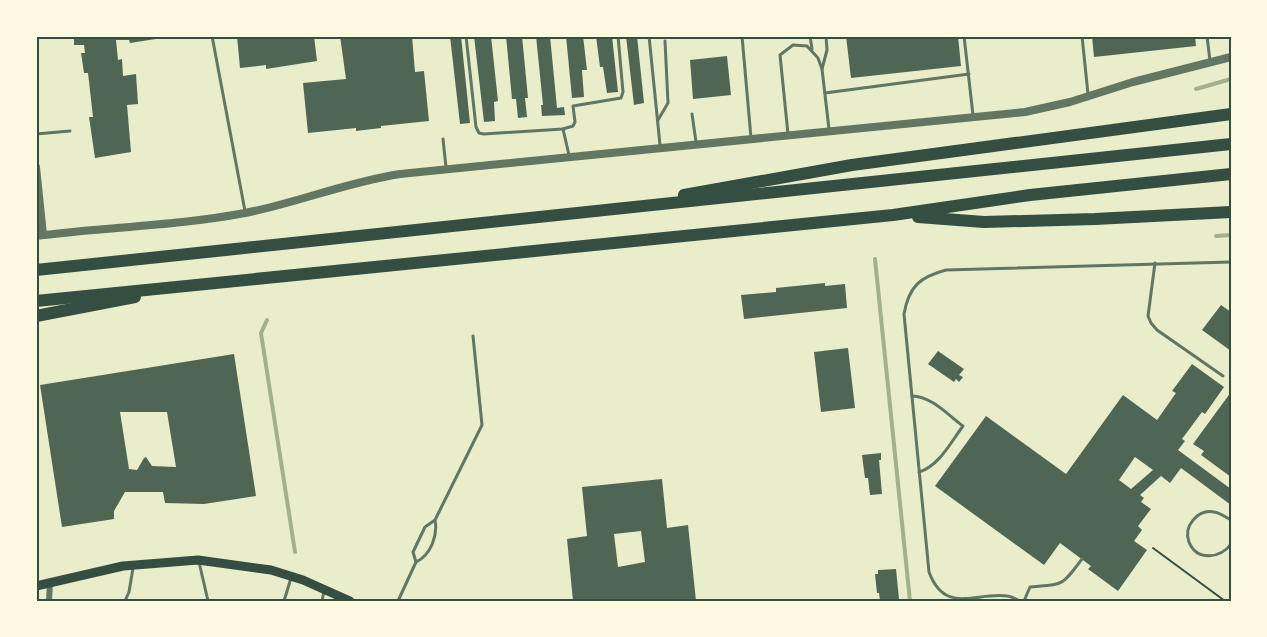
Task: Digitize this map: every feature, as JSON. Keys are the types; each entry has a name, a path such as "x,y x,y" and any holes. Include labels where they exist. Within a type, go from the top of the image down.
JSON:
{"highway":[{"path":"1209,116 1231,107"},
{"path":"592,212 852,165 1231,114"},
{"path":"36,270 1231,144"},
{"path":"36,301 893,215 1030,195 1231,174"},
{"path":"893,215 984,222 1231,212"},
{"path":"36,316 205,283"}],"main road":[{"path":"36,586 133,566 198,560 271,570 350,601"}],"street":[{"path":"36,167 39,235 215,218 245,213 376,178 446,169 1035,110 1231,57"},
{"path":"49,601 50,583"}],"lane":[{"path":"212,36 245,213"},
{"path":"466,36 476,127 479,133 484,134 563,129 573,126 575,122 573,105 621,98 623,93 618,36"},
{"path":"649,36 660,147"},
{"path":"742,36 751,138"},
{"path":"810,36 812,51"},
{"path":"822,69 827,50 826,36"},
{"path":"964,36 973,117"},
{"path":"1082,36 1089,96"},
{"path":"1207,36 1211,63"},
{"path":"657,120 668,103 665,41"},
{"path":"788,134 780,55 788,47 800,44 812,51 818,58 822,69 829,131"},
{"path":"825,93 969,74"},
{"path":"692,114 697,144"},
{"path":"563,129 569,156"},
{"path":"36,134 70,130"},
{"path":"443,140 446,169"},
{"path":"1082,559 1066,581 1059,585 1030,587 1022,601 1007,596 962,599 949,597 938,590 929,572 904,314 906,301 914,286 929,275 946,270 1231,262"},
{"path":"1155,263 1148,308 1150,323 1223,376"},
{"path":"416,562 413,552 425,527 435,520 482,425 473,336"},
{"path":"912,396 920,396 928,400 963,426 937,460 927,470 919,472"},
{"path":"1230,518 1212,511 1203,513 1195,517 1188,533 1189,542 1201,555 1210,557 1219,555 1231,544"},
{"path":"398,601 416,562 425,558 437,532 435,520"},
{"path":"198,560 208,601"},
{"path":"125,601 129,592 133,566"},
{"path":"284,601 291,576"},
{"path":"322,601 324,589"}],"path":[{"path":"1153,548 1226,601"}],"building":[{"path":"74,36 175,36 130,43 129,40 116,40 118,60 122,59 123,76 136,74 138,104 127,105 131,152 95,158 89,117 93,117 88,73 84,73 81,53 85,53 84,45 74,45"},
{"path":"237,36 314,36 317,61 266,69 266,65 240,68"},
{"path":"340,36 412,36 415,72 424,71 429,121 356,131 356,128 308,133 303,83 346,79"},
{"path":"450,36 461,36 470,123 460,124"},
{"path":"474,36 491,36 498,101 494,102 495,121 484,122"},
{"path":"506,36 522,36 528,98 525,98 527,117 518,118 516,99 512,99"},
{"path":"536,36 550,36 557,108 564,107 565,115 542,116 541,105 543,105"},
{"path":"566,36 583,36 587,70 582,70 584,97 572,98"},
{"path":"596,36 612,36 618,92 607,93 603,67 600,67"},
{"path":"626,36 637,36 644,103 634,105"},
{"path":"846,36 958,36 961,66 851,78"},
{"path":"1092,36 1195,36 1196,46 1094,57"},
{"path":"727,56 731,95 693,99 690,60"},
{"path":"825,283 825,286 845,284 847,308 744,319 741,295 776,292 776,288"},
{"path":"1221,305 1231,312 1231,351 1202,330"},
{"path":"848,348 855,408 821,412 814,352"},
{"path":"938,351 964,369 959,375 963,377 959,382 956,379 954,382 928,364"},
{"path":"234,354 256,496 204,504 165,503 163,492 125,492 114,511 114,519 62,527 40,385","holes":["120,412 167,412 176,467 152,466 146,457 137,470 129,469"]},
{"path":"1192,364 1224,387 1205,414 1202,412 1182,439 1185,441 1178,450 1231,489 1231,505 1181,468 1170,483 1161,476 1140,495 1144,498 1141,502 1151,509 1138,526 1142,530 1134,541 1147,550 1118,591 1088,569 1091,566 1060,543 1044,565 935,486 986,416 1066,474 1123,395 1157,420 1176,393 1172,391","holes":["1135,457 1153,470 1131,489 1119,480"]},
{"path":"1231,392 1231,477 1201,455 1204,451 1193,444"},
{"path":"881,453 881,460 879,460 882,494 870,495 862,455"},
{"path":"662,479 667,528 688,525 696,601 573,601 567,539 587,536 582,487","holes":["641,531 645,562 618,567 614,534"]},
{"path":"896,569 899,599 880,601 875,574 878,574 878,570"}],"waterway":[{"path":"1196,89 1231,79"},
{"path":"1216,236 1231,235"},
{"path":"875,259 910,601"},
{"path":"267,320 261,333 295,552"}]}
